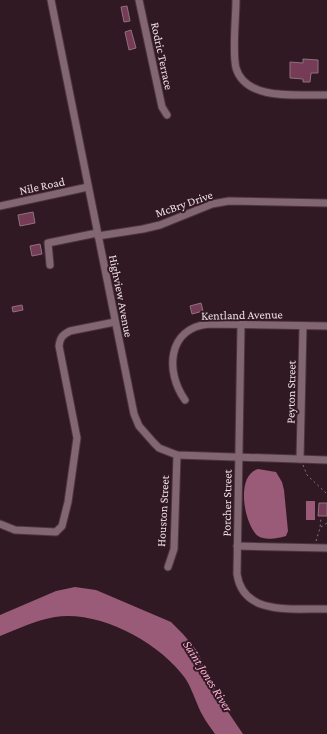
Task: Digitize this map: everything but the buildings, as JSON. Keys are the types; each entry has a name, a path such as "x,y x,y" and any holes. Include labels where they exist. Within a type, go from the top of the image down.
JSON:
{"street":[{"name":"Highview Avenue","path":"51,0 134,414 139,426 145,435 159,448 177,455 302,462"},
{"name":"Rodric Terrace","path":"139,0 162,107 167,116"},
{"path":"236,0 236,68 248,85 264,93 327,95"},
{"name":"Nile Road","path":"0,206 88,187"},
{"name":"McBry Drive","path":"50,265 48,244 98,234 142,229 160,225 212,204 229,201 327,203"},
{"path":"0,524 15,530 56,532 62,526 68,502 77,438 60,339 64,334 70,331 115,322"},
{"name":"Kentland Avenue","path":"185,400 177,389 172,365 174,348 183,334 200,325 327,326"},
{"name":"Porcher Street","path":"241,325 238,458 238,584 251,599 262,606 327,609"},
{"name":"Peyton Street","path":"302,462 303,326"},
{"name":"Houston Street","path":"168,567 174,549 177,455"},
{"path":"302,462 327,460"},
{"path":"237,546 327,548"}],"path":[{"path":"302,462 304,471 307,475 327,494"},
{"path":"316,542 320,528 320,518"},
{"path":"320,528 327,523"}],"water":[{"path":"258,469 276,472 282,482 288,531 286,536 272,539 261,538 253,530 249,522 244,501 244,490 246,480 251,473"},
{"path":"306,501 315,501 315,520 306,520"},
{"name":"Saint Jones River","path":"75,587 96,590 171,622 197,651 220,700 243,734 215,734 201,711 188,683 174,665 160,652 127,631 109,624 72,616 48,618 0,636 0,615 56,591"}]}
